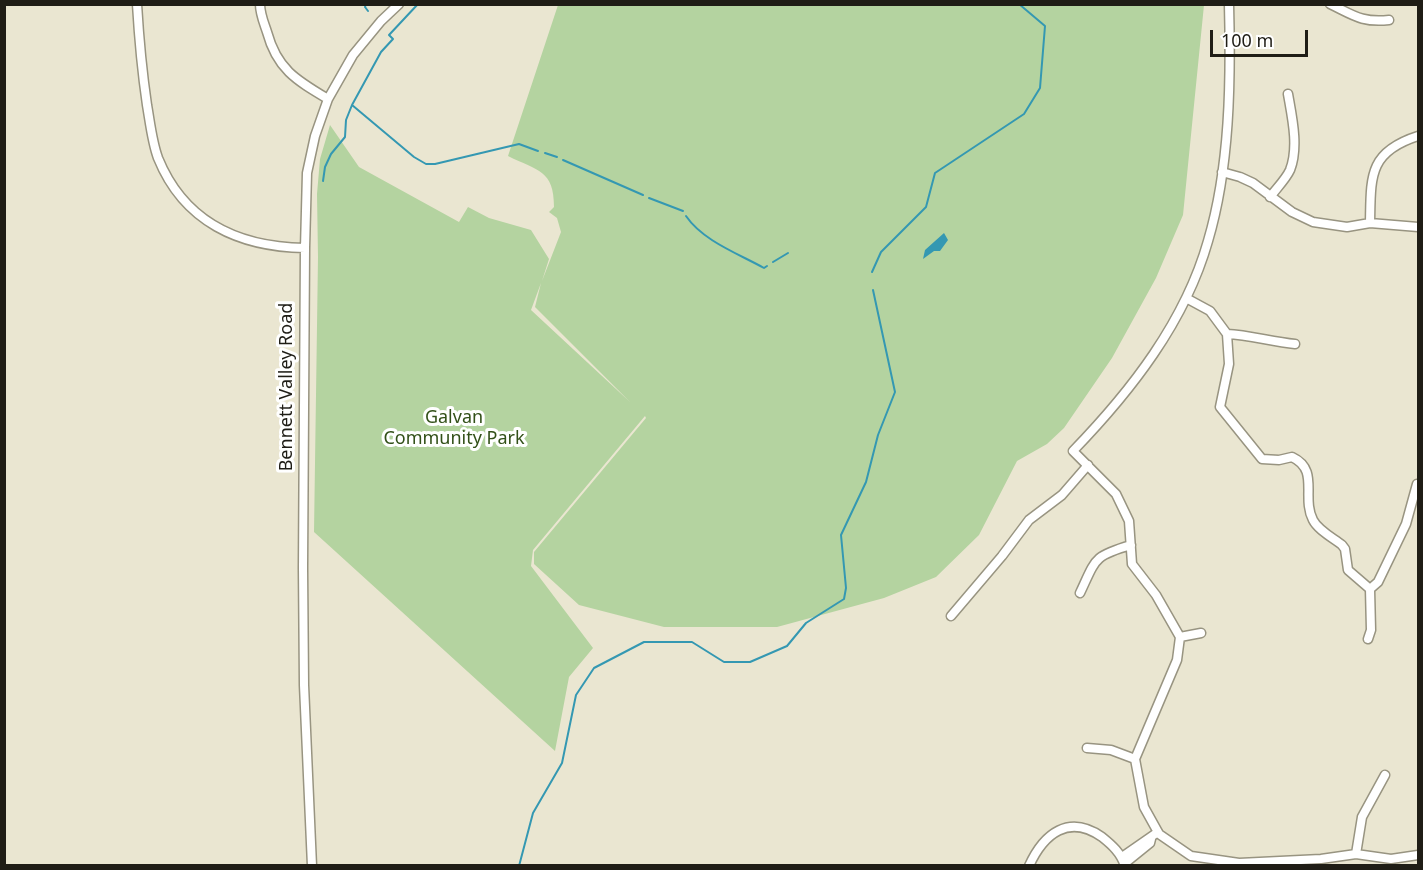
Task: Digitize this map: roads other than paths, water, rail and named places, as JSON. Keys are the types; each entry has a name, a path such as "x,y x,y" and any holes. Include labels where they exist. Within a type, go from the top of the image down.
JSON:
{"street":[{"path":"137,4 140,52 150,126 158,157 172,186 188,205 208,222 244,240 266,246 304,248"},
{"path":"260,4 272,49 284,68 299,81 328,99"},
{"name":"Bennett Valley Road","path":"312,866 303,674 304,248 307,174 315,136 328,99 353,55 381,21 399,4"},
{"path":"1229,4 1230,80 1222,172 1208,242 1186,298 1171,326 1146,364 1105,418 1073,451 1116,494 1129,521 1132,564 1156,595 1180,636 1178,660 1135,759 1144,807 1155,835 1191,856 1239,863 1320,859 1356,854 1391,859 1419,855"},
{"path":"1330,4 1353,17 1372,22 1389,20"},
{"path":"1270,197 1290,171 1293,154 1288,94"},
{"path":"1370,223 1371,184 1378,161 1395,146 1419,136"},
{"path":"1222,172 1247,180 1265,190 1270,197 1292,212 1313,222 1347,227 1370,223 1419,228"},
{"path":"1186,298 1210,311 1227,334 1228,364 1220,407 1262,459 1278,460 1292,457 1301,461 1308,475 1309,512 1315,524 1342,545 1345,549 1348,570 1370,589 1371,630 1368,639"},
{"path":"1227,334 1246,334 1272,342 1295,344"},
{"path":"951,616 1029,520 1062,495 1088,465"},
{"path":"1370,589 1378,582 1406,524 1417,484"},
{"path":"1080,594 1098,558 1105,553 1131,545"},
{"path":"1180,636 1200,633"},
{"path":"1087,748 1111,750 1135,759"},
{"path":"1356,854 1362,817 1385,775"},
{"path":"1029,866 1035,851 1051,834 1073,825 1093,831 1108,842 1124,862 1145,839 1155,835"}],"water":[{"path":"944,233 948,240 940,251 934,251 923,259 925,250"}],"waterway":[{"path":"366,4 368,11"},
{"path":"418,4 389,35 393,39 381,52 352,105 414,157 426,164 435,164 519,144 538,151"},
{"path":"872,272 881,252 926,207 935,173 1024,114 1040,88 1045,26 1019,4"},
{"path":"323,181 325,167 331,154 345,137 346,120 352,105"},
{"path":"545,153 557,157"},
{"path":"563,160 643,195"},
{"path":"649,198 683,211"},
{"path":"686,216 693,225 712,240 764,268 767,266"},
{"path":"773,262 788,253"},
{"path":"519,866 533,813 562,763 576,695 594,668 644,642 692,642 724,662 750,662 787,646 806,623 844,599 846,588 841,535 866,482 878,435 895,392 873,290"}],"park label":[{"name":"Galvan Community Park","path":"454,428"}]}
